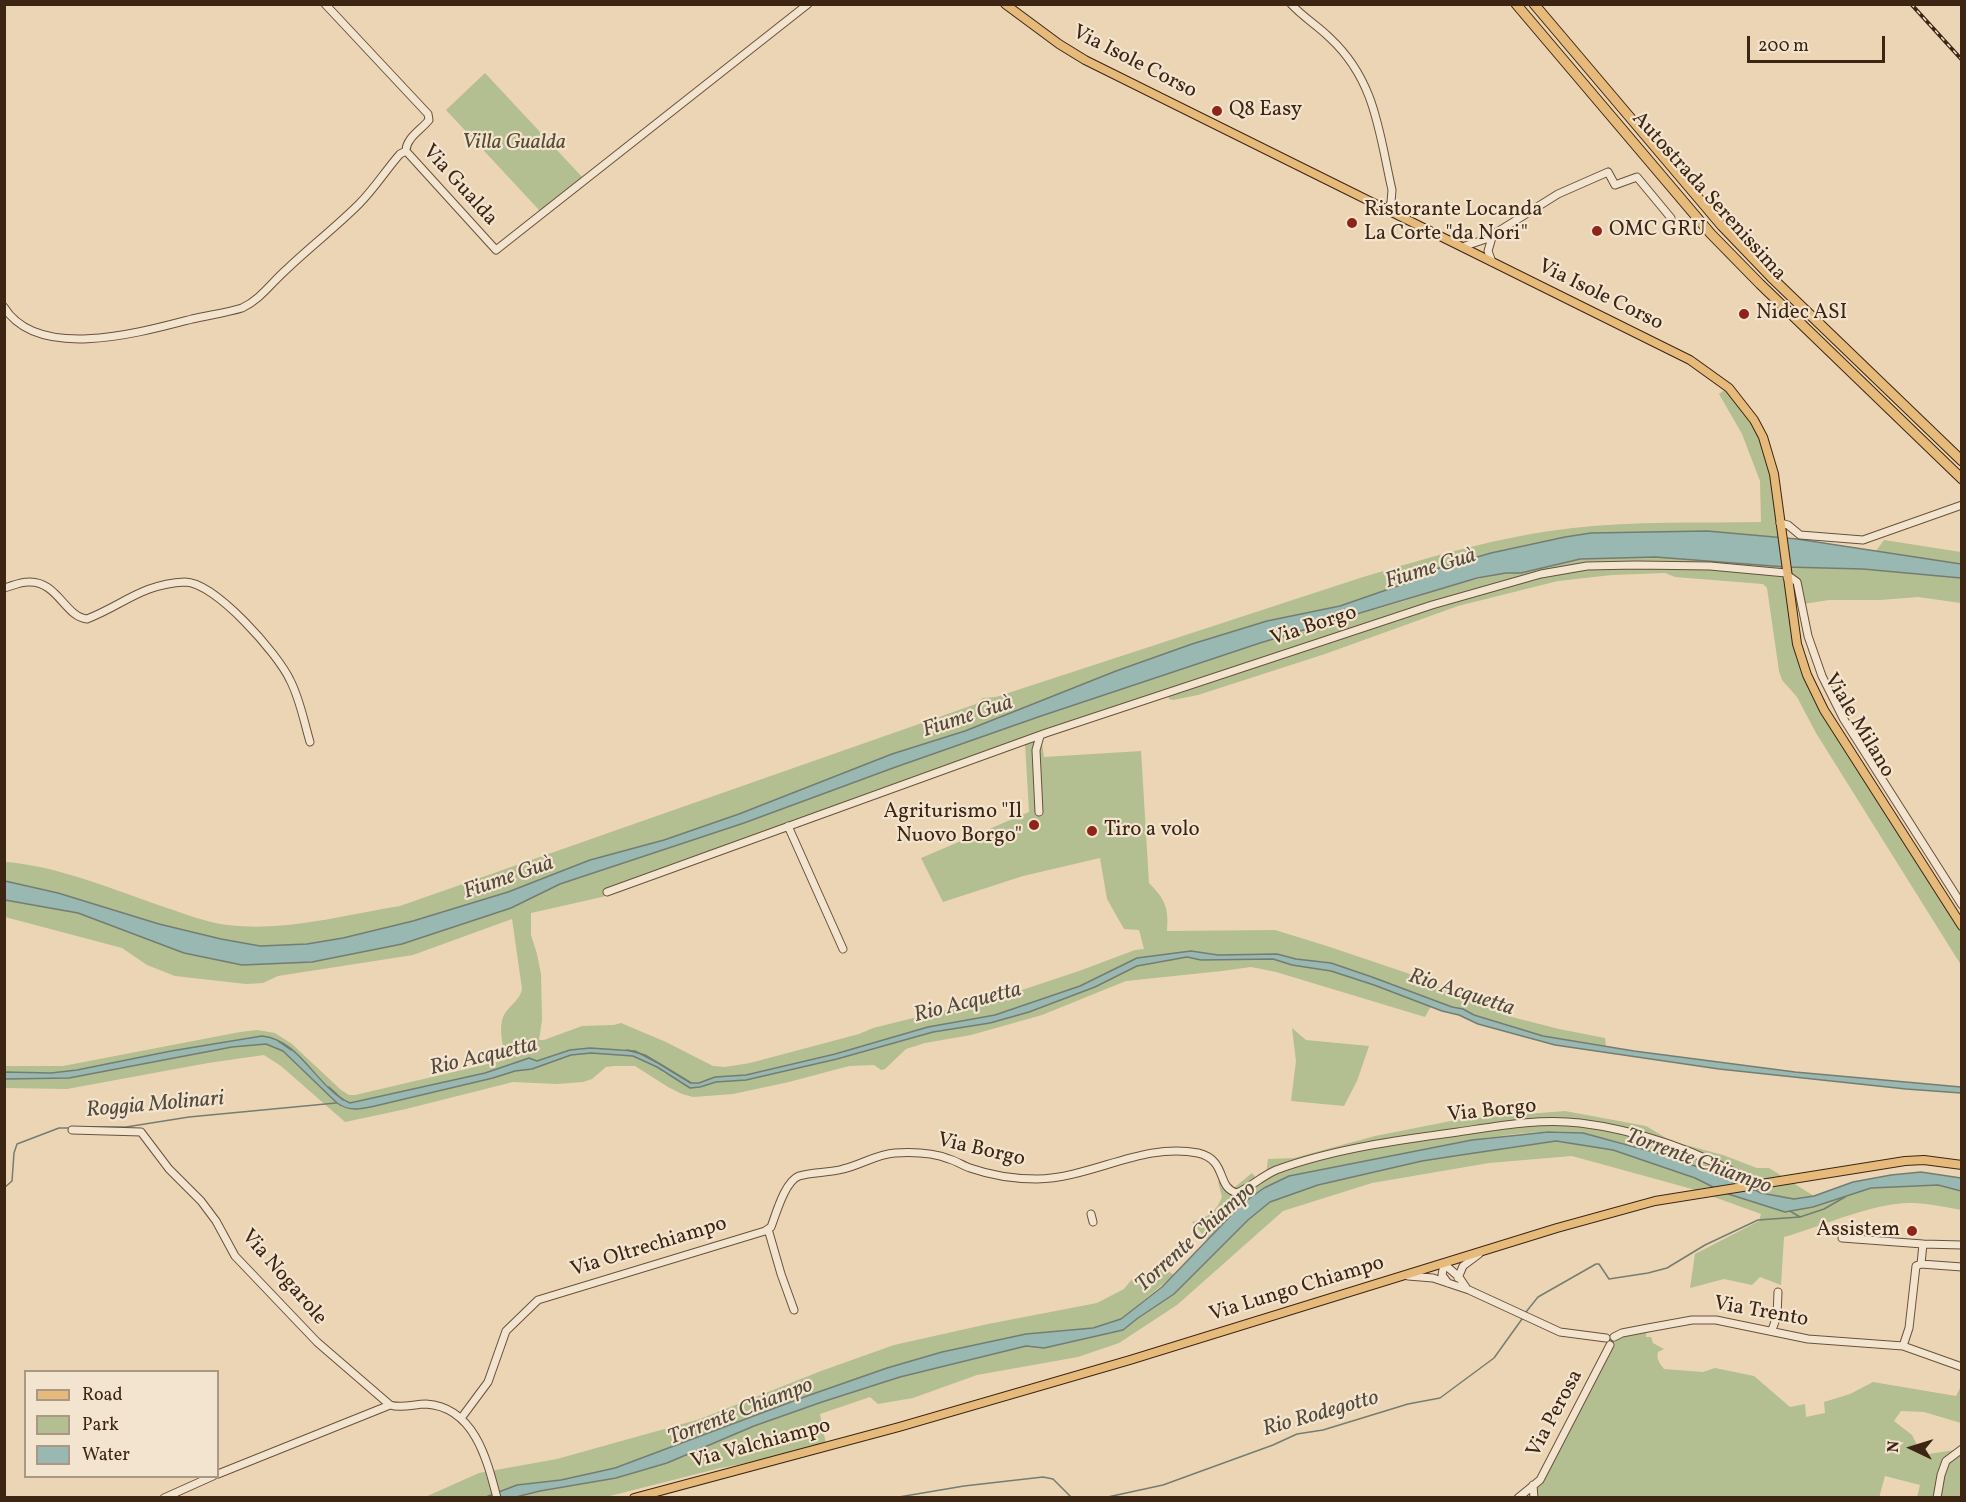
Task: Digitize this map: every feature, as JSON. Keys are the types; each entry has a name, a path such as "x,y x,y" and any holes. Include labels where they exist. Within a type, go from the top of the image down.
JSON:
{"highway":[{"name":"Autostrada Serenissima","path":"1516,4 1711,234 1962,479"},
{"name":"Autostrada Serenissima","path":"1534,4 1722,226 1771,277 1962,461"}],"main road":[{"name":"Via Isole Corso","path":"1005,4 1059,45 1085,60 1690,360 1729,388 1754,420 1763,437 1774,474 1780,523"},
{"name":"Viale Milano","path":"1780,523 1797,644 1814,692 1962,926"},
{"path":"1753,1185 1905,1161 1924,1160 1962,1165"},
{"name":"Via Lungo Chiampo","path":"898,1427 1130,1360 1408,1276 1557,1228 1655,1201 1753,1185"},
{"name":"Via Valchiampo","path":"634,1497 898,1427"}],"street":[{"path":"325,4 428,114 429,120 409,140 405,147 406,151"},
{"name":"Via Gualda","path":"4,307 10,317 20,325 66,339 134,334 242,308 264,294 278,277 346,216 400,154 406,151 496,250 808,4"},
{"path":"1291,4 1330,38 1346,56 1368,90 1392,190 1388,211"},
{"path":"1461,248 1477,243 1558,194 1608,172 1616,185 1637,177 1671,218"},
{"path":"1476,255 1484,251 1493,234"},
{"path":"1476,255 1477,243"},
{"path":"1489,243 1488,255 1493,264"},
{"path":"1780,523 1788,525 1800,535 1863,540 1962,505"},
{"name":"Via Borgo","path":"607,892 1040,736 1432,605 1541,574 1587,566 1636,565 1710,566 1786,573"},
{"path":"1786,573 1797,582 1813,653 1843,718 1962,905"},
{"path":"4,588 27,582 39,583 52,591 77,616 87,619 149,588 180,583 200,585 226,602 289,677 310,742"},
{"path":"1039,812 1036,750 1040,736"},
{"path":"788,826 843,949"},
{"name":"Via Borgo","path":"768,1229 788,1186 795,1178 843,1169 894,1153 938,1156 978,1170 1036,1179 1157,1153 1196,1153 1207,1156 1217,1163 1226,1186 1232,1192 1241,1191 1260,1178 1280,1169 1399,1140 1498,1126 1564,1122 1627,1132 1684,1149 1728,1168 1753,1185"},
{"name":"Via Nogarole","path":"72,1130 141,1132 169,1169 201,1201 216,1221 236,1256 317,1342 390,1404"},
{"path":"1091,1214 1093,1222"},
{"path":"768,1229 794,1310"},
{"name":"Via Oltrechiampo","path":"462,1417 488,1382 506,1331 538,1300 768,1229"},
{"path":"1842,1238 1962,1245"},
{"path":"1904,1346 1923,1244"},
{"path":"1444,1264 1442,1275 1448,1283 1453,1283 1466,1262 1481,1252"},
{"name":"Via Trento","path":"1444,1264 1459,1276 1469,1290"},
{"path":"1919,1265 1962,1268"},
{"name":"Via Trento","path":"1408,1276 1433,1278 1469,1290 1560,1332 1610,1340 1622,1333 1706,1319 1738,1323 1826,1341 1904,1346 1962,1367"},
{"path":"1772,1330 1777,1316 1778,1292"},
{"name":"Via Perosa","path":"1534,1497 1533,1485 1540,1480 1610,1340"},
{"path":"219,1474 390,1404 397,1407 427,1404 451,1410 462,1417 478,1442 497,1497"},
{"path":"1937,1497 1946,1461 1962,1449"},
{"path":"164,1497 208,1478"},
{"path":"1518,1497 1533,1485"}],"green space":[{"name":"Villa Gualda","path":"485,73 583,178 540,211 446,110"},
{"path":"1727,388 1741,403 1769,453 1782,537 1707,532 1591,533 1491,553 1439,568 1415,580 1340,606 1267,621 1192,644 965,731 892,754 739,814 664,840 590,860 508,892 413,921 343,938 307,944 260,946 159,924 58,893 5,881 5,862 25,864 65,873 204,920 250,927 293,924 400,906 976,704 983,698 996,697 1413,562 1519,536 1573,528 1643,523 1761,522 1760,481 1742,434 1719,394"},
{"path":"1884,540 1961,552 1961,564 1876,551"},
{"path":"1655,557 1762,565 1863,569 1961,578 1961,603 1918,597 1829,600 1791,606 1813,688 1961,925 1961,965 1816,733 1797,697 1782,680 1767,588 1763,584 1675,577 1665,573 1612,575 1558,581 1458,606 1325,654 1198,695 1173,700 1169,699 1168,692 1041,736 1044,757 1141,751 1149,883 1165,904 1167,931 1275,930 1407,973 1504,1015 1605,1038 1606,1046 1543,1036 1474,1015 1463,1009 1331,963 1296,959 1277,954 1218,955 1186,952 1131,961 1080,986 995,1015 745,1075 715,1077 699,1083 691,1083 660,1064 628,1050 590,1048 570,1050 537,1061 515,1062 485,1073 350,1103 335,1095 287,1047 251,1038 89,1068 51,1073 5,1072 4,1066 63,1066 257,1030 275,1033 292,1044 341,1090 349,1095 355,1095 505,1060 501,1035 503,1016 521,994 522,989 512,919 413,955 278,976 263,983 246,984 175,976 147,965 122,948 5,917 5,900 78,913 184,953 242,965 511,908 560,884 744,823 1041,716 1260,643 1457,583 1506,573 1521,573 1580,559","holes":["1025,743 1029,812 921,858 943,902 1023,876 1100,858 1107,899 1124,929 1139,930 1144,949 1135,950 1010,994 873,1028 859,1034 750,1063 725,1067 713,1066 666,1042 621,1023 582,1026 539,1040 542,1020 541,974 531,935 531,913 602,897"]},
{"path":"1187,957 1201,960 1280,960 1327,970 1431,1006 1425,1017 1276,972 1251,967 1126,981 1042,1015 971,1035 925,1043 906,1049 885,1069 881,1070 874,1065 849,1066 733,1094 693,1097 668,1087 635,1066 614,1066 606,1067 592,1079 583,1082 557,1084 513,1082 345,1122 281,1066 264,1055 67,1089 5,1088 5,1079 69,1078 232,1047 266,1044 283,1051 342,1107 354,1109 532,1069 571,1055 591,1053 633,1056 657,1067 664,1073 700,1087 716,1082 746,1080 837,1059 933,1032 990,1023 1029,1012 1095,987 1138,966"},
{"path":"1292,1028 1306,1040 1369,1046 1357,1081 1344,1106 1291,1101 1296,1061"},
{"path":"1565,1111 1646,1126 1671,1141 1723,1155 1757,1168 1769,1168 1814,1196 1796,1199 1776,1197 1718,1174 1636,1147 1586,1134 1539,1132 1453,1144 1243,1203 1208,1241 1192,1222 1207,1216 1217,1207 1222,1197 1218,1182 1223,1179 1225,1185 1235,1187 1252,1173 1257,1179 1266,1174 1268,1159 1294,1158 1375,1136 1461,1119"},
{"path":"1556,1141 1613,1150 1695,1178 1725,1193 1799,1209 1813,1207 1871,1188 1938,1185 1961,1191 1961,1210 1900,1203 1867,1210 1784,1237 1781,1285 1760,1277 1752,1285 1724,1279 1690,1288 1695,1254 1759,1221 1761,1214 1692,1189 1572,1156 1489,1163 1372,1183 1283,1211 1177,1305 1119,1343 1078,1357 977,1375 913,1398 878,1404 870,1397 820,1414 826,1444 764,1460 720,1468 606,1497 516,1498 540,1491 616,1478 667,1463 754,1426 900,1377 1026,1346 1044,1348 1123,1330 1214,1254 1255,1213 1270,1202 1318,1185 1422,1161"},
{"path":"1163,1268 1174,1275 1121,1319 1093,1328 1026,1334 942,1352 887,1368 614,1468 561,1480 517,1485 483,1497 423,1498 479,1473 557,1459 700,1419 894,1345 1097,1303 1124,1289 1132,1279 1144,1278"},
{"path":"1647,1328 1646,1337 1651,1337 1653,1343 1664,1349 1658,1352 1658,1355 1664,1369 1703,1372 1715,1368 1754,1376 1790,1407 1805,1404 1806,1417 1825,1413 1824,1402 1850,1394 1873,1382 1956,1396 1961,1386 1961,1423 1924,1412 1901,1411 1894,1421 1912,1435 1922,1455 1961,1449 1961,1497 1917,1497 1920,1485 1885,1476 1879,1498 1534,1498 1533,1486 1608,1350 1610,1335"}],"water":[{"path":"1707,531 1797,539 1961,564 1961,578 1863,569 1786,567 1655,557 1580,559 1521,573 1477,578 1260,643 1041,716 744,823 560,884 511,908 402,944 312,962 242,965 184,953 78,913 5,900 5,881 58,893 159,924 260,946 307,944 343,938 413,921 508,892 590,860 664,840 739,814 892,754 965,731 1116,671 1192,644 1267,621 1340,606 1415,580 1439,568 1491,553 1591,533"},
{"path":"1191,951 1218,955 1277,954 1296,959 1331,963 1463,1009 1474,1015 1543,1036 1634,1051 1795,1072 1961,1087 1961,1093 1719,1069 1555,1045 1478,1024 1459,1015 1331,971 1292,965 1273,959 1201,960 1187,957 1137,966 1095,987 1029,1012 990,1023 933,1032 837,1059 746,1080 716,1082 700,1087 690,1088 657,1067 633,1056 591,1053 571,1055 532,1069 515,1071 375,1106 351,1109 337,1103 283,1051 266,1044 232,1047 69,1078 5,1079 5,1072 51,1073 77,1070 262,1036 276,1039 288,1046 328,1087 350,1103 485,1073 529,1058 537,1061 570,1050 590,1048 635,1051 691,1083 699,1083 715,1077 746,1075 835,1054 928,1027 995,1015 1080,986 1137,958"},
{"path":"1548,1132 1583,1133 1657,1153 1736,1180 1761,1193 1794,1199 1814,1196 1853,1182 1921,1172 1961,1178 1961,1191 1938,1185 1871,1188 1813,1207 1785,1212 1725,1193 1695,1178 1613,1150 1556,1141 1422,1161 1318,1185 1270,1202 1248,1220 1174,1294 1123,1330 1044,1348 1026,1346 900,1377 754,1426 667,1463 616,1478 516,1497 483,1498 517,1485 561,1480 615,1468 807,1396 887,1368 942,1352 1026,1334 1093,1328 1121,1319 1162,1287 1243,1203 1264,1188 1289,1176 1472,1140"}],"waterway":[{"name":"Rio Acquetta","path":"278,1041 291,1050"},
{"name":"Rio Acquetta","path":"627,1050 645,1055 691,1083"},
{"name":"Rio Acquetta","path":"329,1087 343,1100"},
{"name":"Roggia Molinari","path":"84,1127 126,1127 189,1117 336,1103"},
{"name":"Roggia Molinari","path":"4,1188 12,1181 17,1144 59,1128 70,1128"},
{"name":"Rio Rodegotto","path":"1526,1312 1538,1297 1596,1264 1599,1264 1609,1279 1667,1268 1705,1245 1758,1220 1800,1217 1824,1209 1845,1197"},
{"name":"Torrente Chiampo","path":"1790,1211 1800,1217"},
{"name":"Rio Rodegotto","path":"1103,1498 1163,1485 1297,1434 1323,1430 1408,1404 1440,1398 1494,1358 1522,1319"},
{"name":"Rio Rodegotto","path":"893,1498 964,1486 1043,1477 1053,1479 1072,1498"}],"railway":[{"path":"1911,4 1962,60"}],"place":[{"name":"Q8 Easy","path":"1217,111"},
{"name":"Ristorante Locanda La Corte \"da Nori\"","path":"1352,223"},
{"name":"OMC GRU","path":"1597,231"},
{"name":"Nidec ASI","path":"1744,314"},
{"name":"Agriturismo \"Il Nuovo Borgo\"","path":"1034,825"},
{"name":"Tiro a volo","path":"1092,831"},
{"name":"Assistem","path":"1912,1231"}],"water label":[{"name":"Fiume Guà","path":"1431,570"},
{"name":"Fiume Guà","path":"968,718"},
{"name":"Fiume Guà","path":"509,879"}]}
